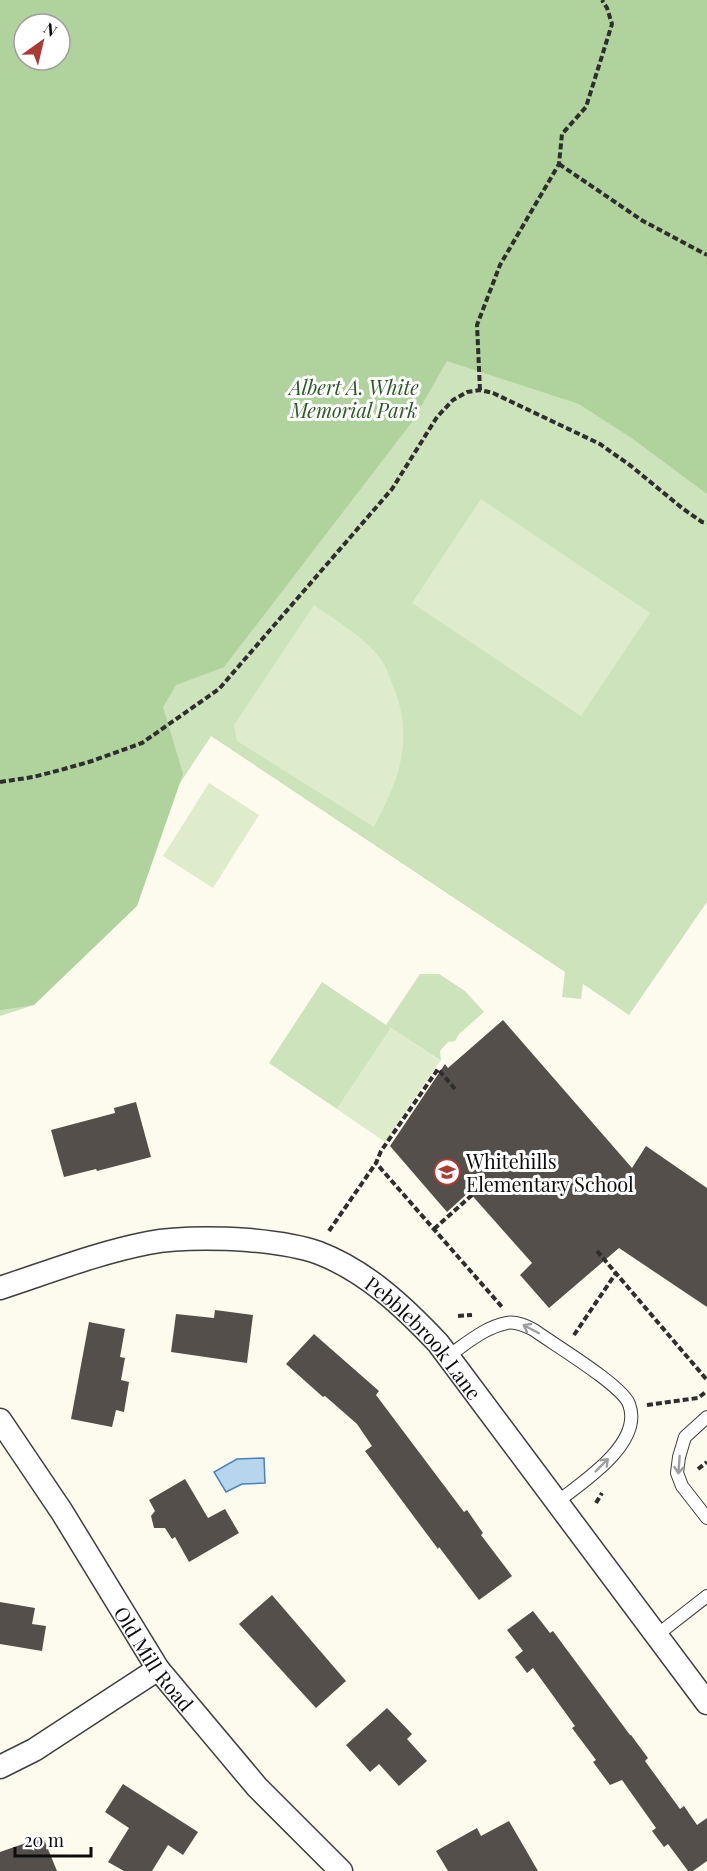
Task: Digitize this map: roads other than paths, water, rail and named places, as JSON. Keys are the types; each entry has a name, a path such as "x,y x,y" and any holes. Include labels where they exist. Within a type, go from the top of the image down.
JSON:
{"street":[{"name":"Pebblebrook Lane","path":"0,1288 45,1272 149,1243 216,1238 272,1242 319,1253 363,1276 405,1308 438,1343 707,1703"},
{"name":"Old Mill Road","path":"0,1420 62,1512 158,1669 257,1787 341,1871"},
{"path":"0,1767 34,1750 158,1669"}],"lane":[{"path":"448,1356 489,1330 508,1323 520,1324 534,1330 618,1389 629,1403 631,1418 628,1434 619,1448 594,1474 557,1502"},
{"path":"707,1417 685,1437 677,1473 682,1486 707,1518"},
{"path":"657,1635 707,1596"}],"water":[{"path":"264,1458 265,1483 242,1484 226,1492 214,1472 237,1459"}],"place":[{"name":"Whitehills Elementary School","path":"447,1172"}],"park label":[{"name":"Albert A. White Memorial Park","path":"354,398"}]}
